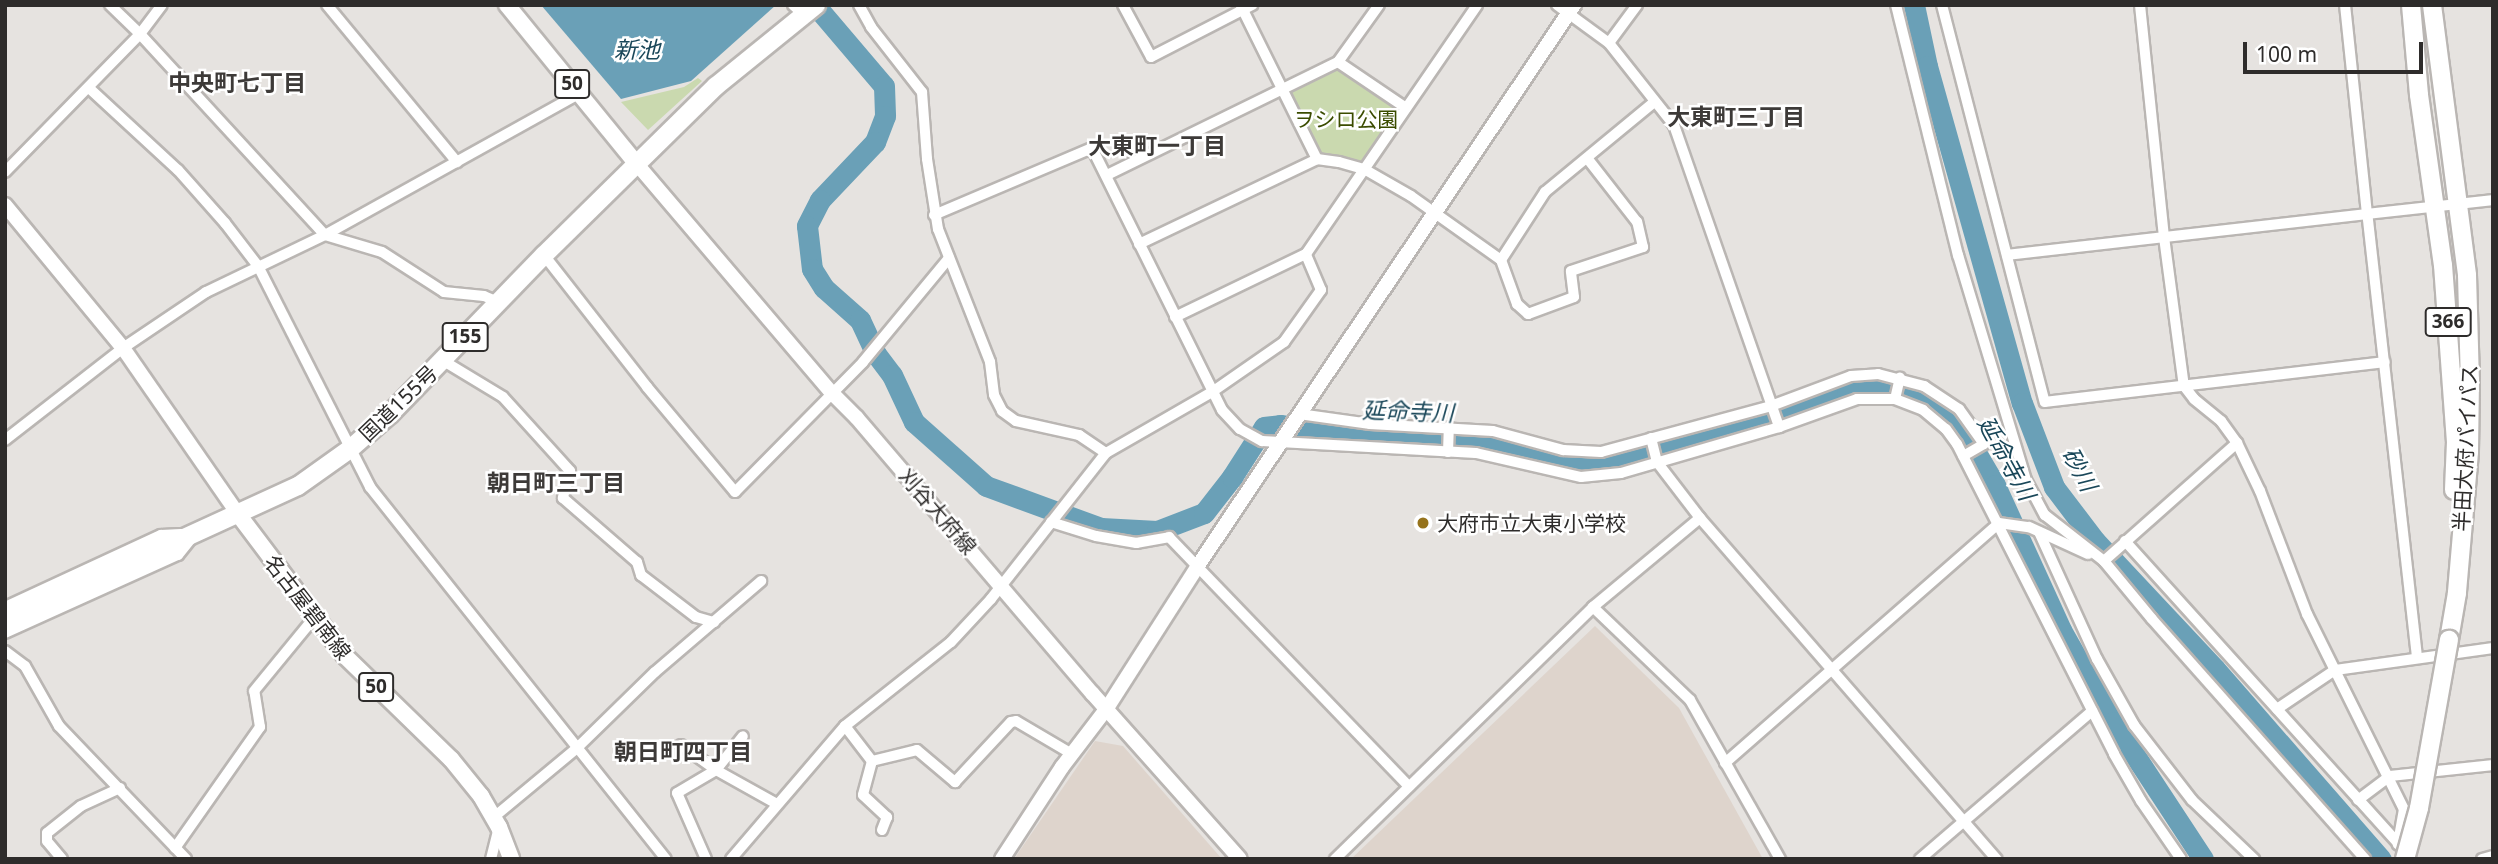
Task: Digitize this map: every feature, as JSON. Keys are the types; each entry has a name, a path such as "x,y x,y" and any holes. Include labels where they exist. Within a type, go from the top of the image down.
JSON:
{"highway":[{"name":"半田大府パイパス","path":"2411,5 2418,95 2437,208 2456,442 2449,640"},
{"name":"半田大府パイパス","path":"2402,851 2419,808 2457,593 2470,404 2467,275 2455,204 2432,5"},
{"name":"国道155号","path":"5,620 309,480 350,449 442,360 636,163 716,86 804,10"}],"main road":[{"name":"50","path":"507,5 636,163"},
{"name":"名古屋碧南線","path":"238,514 345,656 451,759 496,822 511,859"}],"street":[{"path":"110,5 140,34 325,236 382,252 444,292 484,296 498,302"},
{"path":"5,172 140,34 162,5"},
{"path":"327,5 457,162"},
{"path":"859,5 871,27 922,92 934,215 990,362 994,395 1002,411 1016,421 1079,435 1106,453"},
{"path":"1123,5 1151,57 1245,7 1317,159"},
{"path":"1107,175 1338,62 1379,5"},
{"path":"1175,317 1306,254 1477,5"},
{"path":"1609,43 1637,5"},
{"path":"1896,5 1958,255 2017,456 2045,515 2104,561 2151,619 2365,859"},
{"path":"1942,5 2045,402 2385,362"},
{"path":"2140,5 2164,237 2184,386 2194,399 2221,421 2238,443 2260,491 2307,614 2390,776 2404,809 2402,851"},
{"path":"2345,5 2417,657"},
{"path":"1002,859 1072,754 1107,708 1197,567 1436,212 1566,8 1609,43 1674,125 1779,427"},
{"path":"1338,62 1406,108"},
{"path":"89,88 177,170 225,223 258,266 370,487 666,859"},
{"path":"5,440 123,348 206,292 325,236 580,93"},
{"path":"1501,260 1545,192 1654,102"},
{"path":"934,215 1092,148 1222,410 1240,429 1262,441 1476,453 1581,477 1621,473 1779,427 1857,399 1896,398 1910,403 1936,419 1964,456 2092,711 2141,801 2181,859"},
{"path":"1139,244 1317,159 1364,169 1436,212 1501,260 1517,304 1528,314 1574,297 1571,271 1643,247 1637,222 1587,158"},
{"name":"刈谷大府線","path":"636,163 832,393 857,418 1240,859"},
{"path":"2007,255 2493,200"},
{"path":"5,205 123,348 238,514"},
{"path":"731,859 845,726 951,642 1002,586 1106,453 1212,391 1284,342 1321,290 1306,254"},
{"path":"544,255 647,387 735,492 886,337 949,258"},
{"path":"442,360 503,397 570,471 564,498 637,562 641,575 695,617 715,622"},
{"path":"1299,414 1370,424 1493,431 1563,450 1601,452 1772,406 1851,376 1878,374 1900,378 1943,396 1972,423 1984,444 1964,456"},
{"path":"1896,398 1900,378"},
{"path":"1448,451 1449,427"},
{"path":"1651,438 1657,461 1700,518 1996,859"},
{"path":"2104,561 2238,443"},
{"path":"1335,859 1593,607 1700,518"},
{"path":"1052,522 1096,536 1136,543 1169,537 1409,786"},
{"path":"1999,523 2034,530 2104,561"},
{"path":"1725,763 1999,523"},
{"path":"2034,530 2097,659 2134,724 2192,800 2254,859"},
{"path":"5,607 161,535 196,533"},
{"path":"5,633 178,555 196,533"},
{"path":"2125,541 2412,859"},
{"path":"491,859 496,822 655,672 761,581"},
{"path":"1593,607 1690,700 1780,859"},
{"path":"175,848 260,727 254,691 314,618"},
{"path":"2277,709 2335,670 2493,648"},
{"path":"5,651 25,666 59,726 186,859"},
{"path":"1920,859 2092,711"},
{"path":"872,761 917,750 955,782 1011,722 1016,721 1072,754"},
{"path":"845,726 872,761"},
{"path":"706,859 677,793 716,770 743,736"},
{"path":"681,745 716,770 776,804"},
{"path":"872,761 863,795 887,817 881,830"},
{"path":"2358,800 2390,776 2493,765"},
{"path":"62,859 47,841 47,834 81,806 120,788"},
{"path":"2482,859 2493,856"}],"shaded area":[{"path":"1595,626 1679,708 1763,859 1351,859"},
{"path":"1095,741 1123,746 1222,859 1014,859"}],"green space":[{"name":"ヲシロ公園","path":"1338,69 1400,110 1361,165 1341,157 1320,156 1290,90"},
{"path":"698,78 702,81 648,130 621,102 684,87"}],"water":[{"name":"新池","path":"541,5 776,5 691,81 621,99"}],"waterway":[{"name":"延命寺川","path":"815,5 884,86 885,116 875,142 820,200 807,226 812,269 824,288 860,320 876,354 892,375 914,422 986,486 1101,528 1157,531 1204,513 1232,477 1264,427 1280,425 1372,437 1468,439 1549,460 1601,463 1746,426 1847,390 1868,386 1910,391 1930,400 1955,417 1995,485 2061,630 2113,722 2203,859"},
{"name":"砂川","path":"1914,5 1927,66 2022,403 2054,487 2095,541 2215,669 2381,859"}],"place":[{"name":"大府市立大東小学校","path":"1423,523"}],"district":[{"name":"中央町七丁目","path":"237,82"},
{"name":"大東町三丁目","path":"1736,116"},
{"name":"大東町一丁目","path":"1157,145"},
{"name":"朝日町三丁目","path":"556,482"},
{"name":"朝日町四丁目","path":"683,751"}]}
